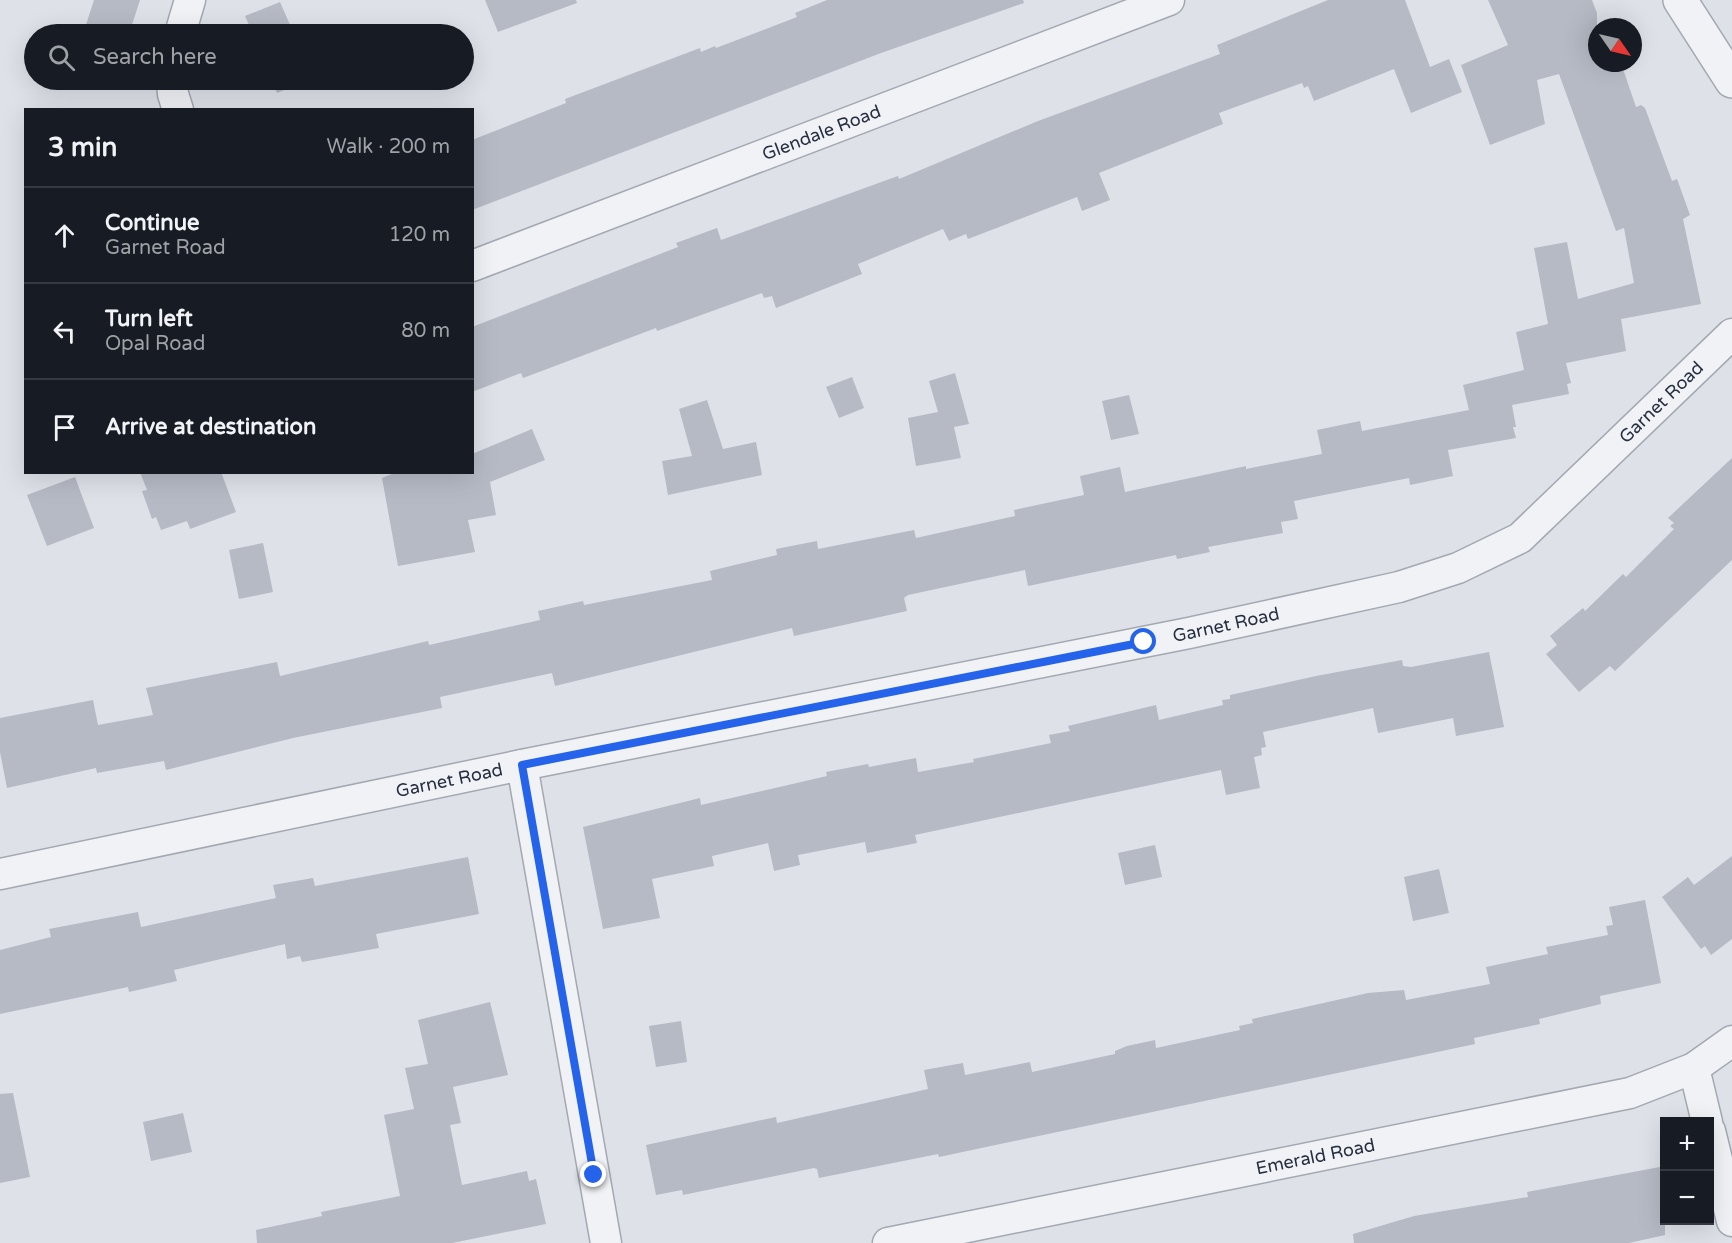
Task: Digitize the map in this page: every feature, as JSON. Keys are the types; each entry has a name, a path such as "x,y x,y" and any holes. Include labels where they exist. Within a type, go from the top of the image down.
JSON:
{"street":[{"path":"183,24 190,0"},
{"name":"Glendale Road","path":"474,265 1169,0"},
{"path":"1680,0 1732,81"},
{"path":"173,90 177,108"},
{"name":"Garnet Road","path":"0,874 522,765 1189,633 1399,587 1458,568 1521,538 1732,333"},
{"path":"522,765 606,1243"},
{"name":"Emerald Road","path":"888,1243 1630,1093 1694,1068 1732,1041"},
{"path":"1694,1068 1706,1117"},
{"path":"1714,1147 1732,1221"}],"building":[{"path":"94,0 140,0 132,24 86,24"},
{"path":"485,0 576,0 577,3 498,32"},
{"path":"827,0 1023,0 1024,3 881,53 474,209 474,139 566,103 565,99 700,48 701,52 715,46 716,48 797,17 795,13"},
{"path":"1328,0 1405,0 1430,67 1449,59 1462,92 1411,113 1394,69 1314,101 1308,86 1304,88 1302,83 1219,113 1223,124 1099,173 1110,200 1082,211 1077,197 968,239 966,234 949,241 943,229 858,264 862,274 776,308 772,296 764,298 762,293 657,331 656,328 523,378 521,373 474,391 474,326 678,247 676,243 717,228 721,240 898,176 899,179 1038,121 1220,54 1217,45"},
{"path":"1488,0 1592,0 1597,18 1588,18 1588,72 1624,72 1636,107 1641,105 1645,108 1672,181 1677,179 1690,215 1683,219 1701,304 1621,319 1626,351 1566,363 1571,383 1567,384 1569,394 1512,405 1516,438 1448,450 1453,476 1410,485 1409,478 1294,501 1298,519 1281,522 1283,533 1208,547 1210,552 1177,559 1176,555 1028,586 1025,570 908,595 904,598 907,611 794,636 792,628 555,686 552,673 440,697 442,708 293,738 166,770 164,761 97,773 96,768 7,788 0,752 0,718 93,700 98,725 153,715 146,688 277,662 280,676 428,641 429,645 540,620 538,611 583,601 584,605 712,580 710,571 777,555 776,549 817,541 818,549 914,530 916,538 1015,516 1014,510 1084,495 1080,476 1120,467 1125,492 1246,466 1246,469 1322,454 1317,430 1360,421 1362,431 1469,410 1463,385 1524,370 1516,332 1548,324 1534,248 1567,242 1578,299 1634,283 1624,228 1616,231 1559,74 1537,80 1545,124 1490,145 1461,65 1508,45"},
{"path":"280,2 290,24 249,24 245,16"},
{"path":"955,373 969,424 954,427 961,458 916,466 908,418 938,412 929,381"},
{"path":"852,377 864,408 839,418 826,387"},
{"path":"1129,395 1139,434 1111,440 1102,401"},
{"path":"707,400 723,449 756,442 762,475 668,495 662,461 692,456 679,409"},
{"path":"532,429 545,460 490,482 496,515 468,520 475,552 398,566 382,478 392,474 474,474 474,453"},
{"path":"1732,458 1732,560 1615,671 1610,666 1579,692 1546,654 1557,645 1550,636 1583,608 1585,611 1623,574 1626,577 1674,529 1670,526 1674,523 1668,518"},
{"path":"141,474 222,474 236,512 190,529 187,521 161,530 156,517 152,519 142,491 147,490"},
{"path":"75,477 94,528 47,546 27,495"},
{"path":"263,543 273,592 239,599 229,550"},
{"path":"1489,652 1504,727 1456,736 1453,718 1378,733 1373,708 1263,732 1266,747 1261,748 1262,755 1254,757 1260,788 1226,795 1221,770 915,835 917,843 867,853 865,842 798,855 800,865 774,871 768,843 712,856 714,866 652,879 660,918 603,929 583,827 700,798 701,805 827,776 826,772 868,764 869,767 916,758 918,772 974,762 973,759 1051,743 1049,735 1070,731 1068,726 1156,705 1159,720 1223,705 1222,700 1230,699 1230,695 1316,676 1402,660 1403,666 1411,667"},
{"path":"1155,845 1162,877 1125,885 1118,853"},
{"path":"1732,856 1732,939 1711,955 1705,946 1701,949 1662,897 1688,877 1694,885"},
{"path":"468,857 479,914 376,934 379,948 302,962 300,956 287,959 285,944 174,970 177,981 129,992 128,987 0,1014 0,950 51,937 49,929 138,912 141,927 276,898 273,885 313,878 315,886"},
{"path":"1439,869 1449,913 1413,921 1404,877"},
{"path":"1645,900 1661,983 1600,996 1601,1004 1539,1019 1540,1024 1474,1038 1475,1044 939,1157 938,1154 819,1178 817,1169 814,1168 683,1195 682,1190 656,1195 646,1145 776,1117 777,1123 928,1089 924,1070 963,1063 965,1075 1030,1062 1032,1072 1115,1054 1115,1051 1127,1046 1155,1040 1156,1048 1240,1030 1239,1026 1253,1023 1252,1019 1368,993 1404,990 1406,1000 1490,984 1486,967 1548,954 1546,947 1608,935 1606,926 1613,925 1609,907"},
{"path":"490,1002 508,1075 453,1087 461,1123 450,1125 462,1185 527,1171 529,1181 536,1179 546,1224 452,1243 257,1243 256,1230 322,1216 321,1212 400,1196 384,1115 414,1109 405,1068 428,1064 418,1020"},
{"path":"681,1021 687,1062 656,1067 649,1026"},
{"path":"13,1093 30,1177 0,1183 0,1094"},
{"path":"183,1113 192,1152 151,1161 143,1122"},
{"path":"1660,1167 1660,1225 1665,1225 1665,1235 1629,1243 1354,1243 1353,1234 1414,1216 1528,1197 1527,1192"}],"route":[{"path":"594,1175 522,765 1144,642"}]}
